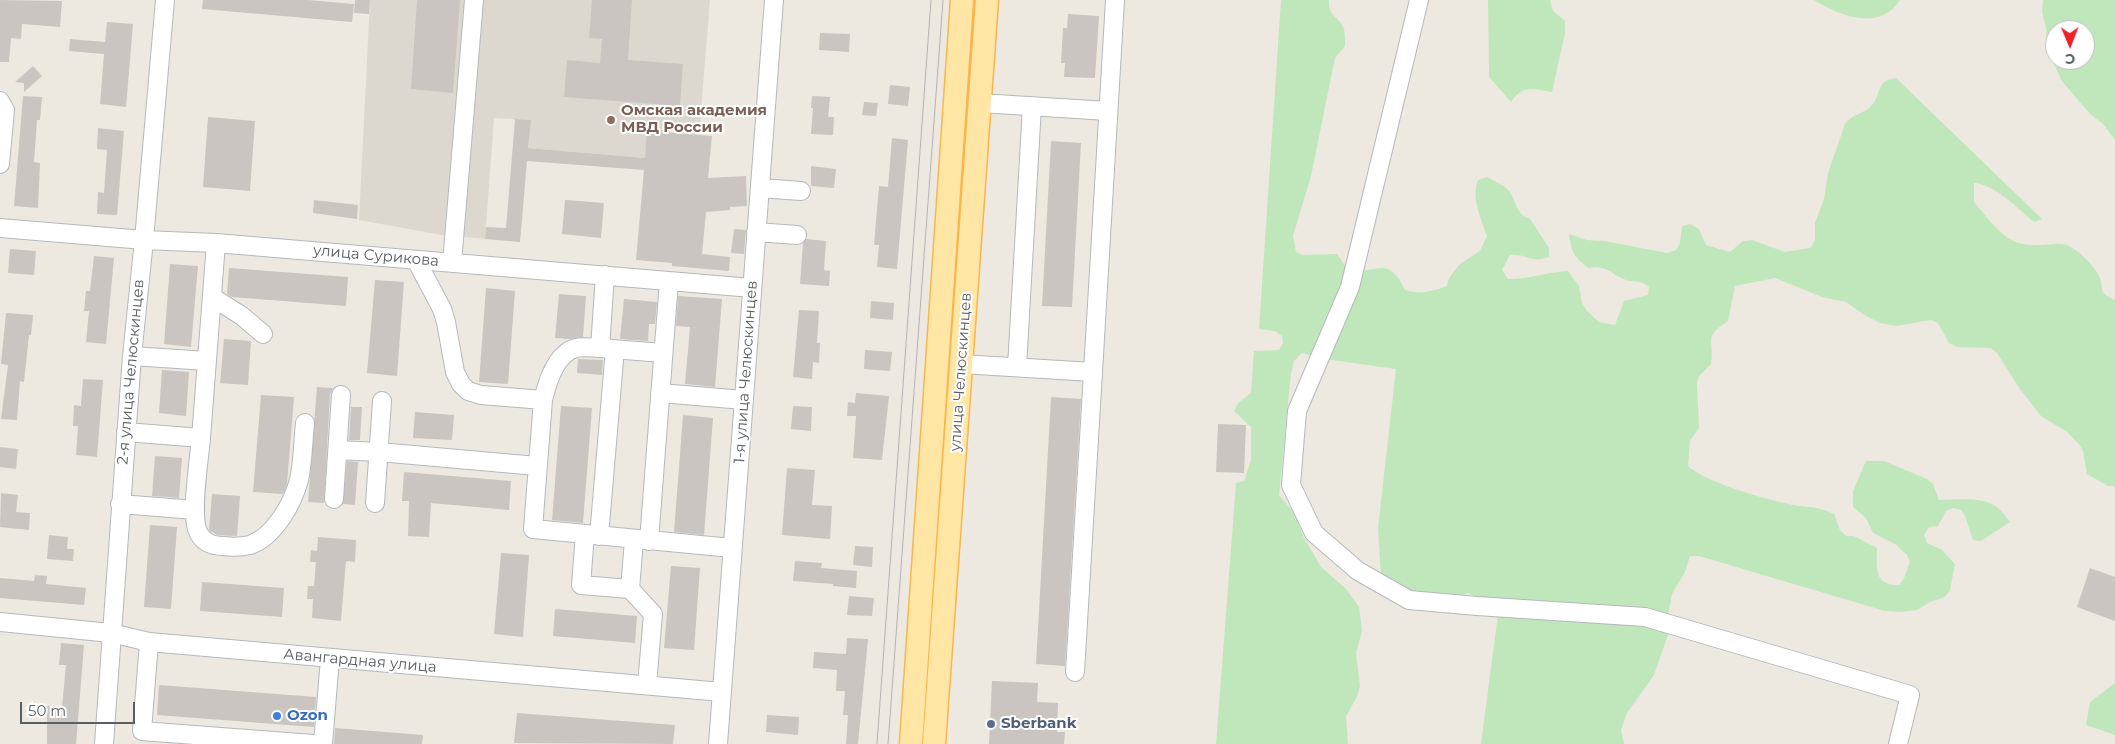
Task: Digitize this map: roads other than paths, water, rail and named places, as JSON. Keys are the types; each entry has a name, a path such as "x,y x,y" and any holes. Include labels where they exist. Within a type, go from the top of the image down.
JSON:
{"main road":[{"name":"улица Челюскинцев","path":"911,744 962,0"},
{"name":"улица Челюскинцев","path":"934,744 987,0"},
{"path":"955,101 980,103"},
{"path":"937,363 961,364"}],"street":[{"name":"2-я улица Челюскинцев","path":"104,744 132,356 165,0"},
{"path":"452,263 474,0"},
{"name":"1-я улица Челюскинцев","path":"718,744 774,0"},
{"path":"1075,672 1115,0"},
{"path":"1419,0 1350,288 1296,411 1291,485 1314,533 1358,571 1409,600 1645,617 1910,695 1898,744"},
{"path":"0,101 5,110 0,164"},
{"path":"980,103 1108,111"},
{"path":"1017,367 1032,106"},
{"path":"760,188 801,191"},
{"name":"улица Сурикова","path":"0,228 144,240 216,243 752,288"},
{"path":"756,232 797,235"},
{"path":"216,243 195,510 198,532 203,540 213,546 237,547 251,544 264,538 285,512 294,496 299,479 305,423"},
{"path":"416,260 442,309 455,372 461,384 468,392 481,395 542,400"},
{"path":"605,276 607,348 592,535 581,585 630,589 653,614 647,685"},
{"path":"630,589 642,540 660,394 668,281"},
{"path":"212,297 242,316 263,334"},
{"path":"663,353 607,348 576,348 558,362 550,376 542,400 533,529 732,548"},
{"path":"132,356 207,361"},
{"path":"961,364 1093,372"},
{"path":"660,394 744,400"},
{"path":"334,499 341,395"},
{"path":"375,503 382,401"},
{"path":"126,432 201,438"},
{"path":"338,450 537,466"},
{"path":"120,504 195,510"},
{"name":"Авангардная улица","path":"0,622 111,633 149,642 722,692"},
{"path":"149,642 142,731 313,744"},
{"path":"323,744 330,658"}],"tram line":[{"path":"877,744 931,0"},
{"path":"888,744 943,0"}],"place":[{"name":"Омская академия МВД России","path":"611,120"},
{"name":"Ozon","path":"277,716"},
{"name":"Sberbank","path":"991,724"}]}
